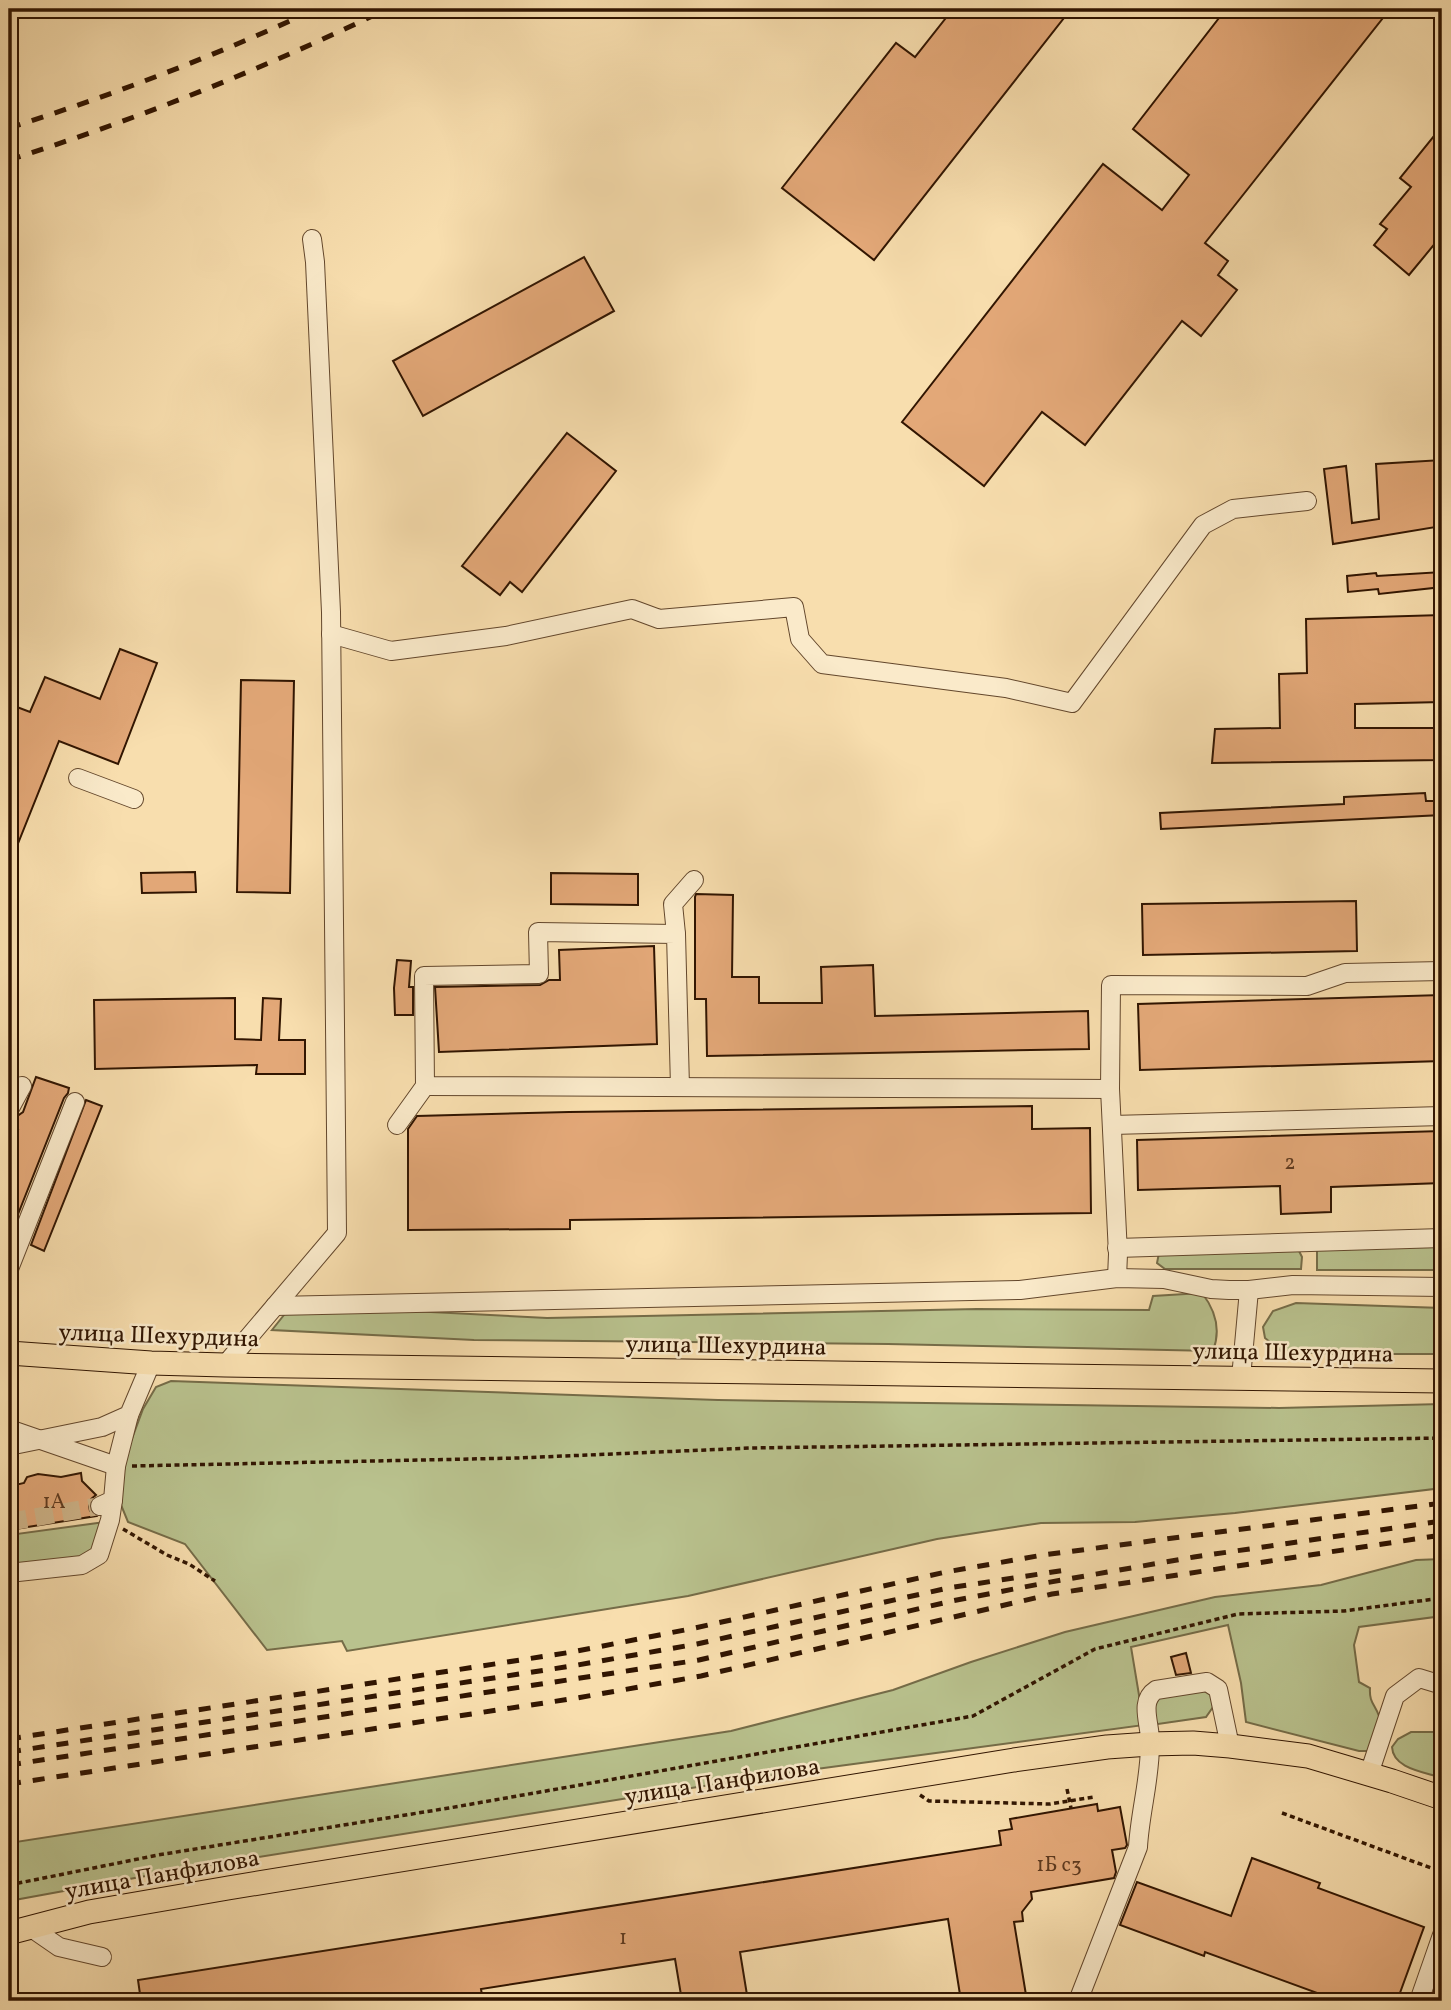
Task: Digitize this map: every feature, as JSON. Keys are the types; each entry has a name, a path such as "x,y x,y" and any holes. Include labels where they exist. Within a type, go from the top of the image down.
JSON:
{"main road":[{"name":"улица Шехурдина","path":"9,1353 151,1363 1442,1381"},
{"name":"улица Панфилова","path":"19,1930 89,1912 242,1885 1107,1747 1150,1744 1230,1746 1308,1756 1442,1798"}],"street":[{"path":"225,1364 337,1233 331,634 316,275 312,239"},
{"path":"331,634 391,651 506,636 632,609 659,619 794,607 800,639 822,663 1006,688 1072,703 1203,525 1233,509 1307,501"},
{"path":"78,778 134,799"},
{"path":"680,1087 673,904 694,880"},
{"path":"397,1125 425,1086 424,976 538,974 538,932 676,934"},
{"path":"1117,1278 1110,1089 1111,985 1307,986 1345,973 1442,971"},
{"path":"9,1110 22,1086"},
{"path":"425,1086 1110,1089"},
{"path":"9,1269 75,1102"},
{"path":"1112,1125 1442,1116"},
{"path":"1117,1248 1442,1238"},
{"path":"275,1306 1020,1290 1117,1278 1164,1279 1211,1289 1249,1290 1293,1286 1442,1287"},
{"path":"1241,1378 1249,1290"},
{"path":"9,1573 82,1565 99,1555 129,1415 151,1363"},
{"path":"9,1446 102,1427 129,1415"},
{"path":"9,1429 116,1466"},
{"path":"1369,1774 1395,1696 1419,1678 1442,1672"},
{"path":"1419,1678 1442,1685"},
{"path":"1078,2001 1138,1847 1150,1744 1146,1702 1149,1694 1156,1690 1207,1682 1219,1689 1230,1746"},
{"path":"19,1930 59,1947 102,1957"},
{"path":"1419,2001 1442,1935"}],"path":[{"path":"116,1466 517,1458 820,1447 1442,1438"},
{"path":"108,1508 167,1555 189,1564 215,1581"},
{"path":"9,1885 158,1855 449,1808 974,1716 1096,1649 1238,1614 1343,1611 1442,1598"},
{"path":"1067,1789 1071,1808"},
{"path":"1050,1804 1094,1797"},
{"path":"1282,1813 1442,1872"}],"green space":[{"path":"1442,1245 1442,1270 1317,1270 1317,1248"},
{"path":"1160,1248 1299,1251 1302,1257 1301,1269 1165,1269 1157,1263"},
{"path":"1202,1293 1216,1321 1217,1336 1213,1351 888,1344 474,1340 272,1330 292,1305 547,1318 977,1309 1149,1310 1153,1296"},
{"path":"1296,1303 1442,1308 1442,1354 1281,1351 1265,1338 1263,1327 1273,1311"},
{"path":"171,1381 718,1400 1279,1408 1442,1404 1442,1488 1135,1522 1041,1523 937,1539 688,1596 347,1651 342,1641 267,1650 185,1544 128,1522 119,1500 121,1477 143,1409 156,1387"},
{"path":"105,1522 98,1541 87,1557 9,1566 9,1535"},
{"path":"1442,1559 1442,1616 1359,1627 1354,1645 1359,1682 1370,1688 1371,1700 1380,1720 1370,1751 1359,1751 1246,1722 1241,1683 1228,1625 1131,1647 1144,1725 779,1774 184,1869 9,1901 9,1843 731,1731 893,1690 1065,1632 1215,1597 1321,1585 1416,1560"},
{"path":"1202,1687 1211,1692 1213,1707 1206,1717 1158,1724 1155,1722 1153,1697"},
{"path":"1411,1732 1434,1732 1442,1735 1442,1778 1411,1768 1398,1760 1392,1747 1398,1739"}],"building":[{"path":"953,9 1071,9 874,260 782,188 896,43 915,57"},
{"path":"1226,9 1390,9 1205,243 1228,261 1218,275 1237,290 1201,336 1182,321 1085,445 1042,412 984,486 902,422 1103,164 1162,210 1189,175 1133,129"},
{"path":"1442,126 1442,235 1409,275 1374,245 1387,229 1380,224 1411,187 1400,178"},
{"path":"584,257 614,311 423,416 393,361"},
{"path":"567,433 616,471 522,592 510,582 500,595 462,566"},
{"path":"1442,460 1442,526 1333,544 1324,469 1346,466 1352,523 1379,519 1376,464"},
{"path":"1442,572 1442,587 1379,594 1378,589 1348,592 1347,576"},
{"path":"1442,615 1442,702 1355,704 1355,728 1442,728 1442,760 1212,763 1215,729 1280,728 1279,674 1307,673 1306,619"},
{"path":"120,649 157,663 118,764 59,741 9,866 9,704 30,712 45,677 100,699"},
{"path":"241,680 294,681 290,893 237,892"},
{"path":"1425,793 1426,801 1442,801 1442,815 1161,829 1160,813 1344,804 1344,797"},
{"path":"195,872 196,892 142,893 141,873"},
{"path":"551,873 638,874 638,905 551,904"},
{"path":"696,894 733,895 732,977 759,977 759,1003 822,1003 821,967 873,965 875,1016 1088,1011 1089,1049 707,1056 706,999 695,999"},
{"path":"1356,901 1357,951 1143,955 1142,904"},
{"path":"654,946 657,1044 439,1052 435,987 540,985 549,980 560,980 559,950"},
{"path":"397,960 411,961 409,987 413,987 413,1015 395,1015"},
{"path":"1442,995 1442,1061 1140,1070 1138,1004"},
{"path":"235,998 235,1039 261,1040 263,998 281,999 279,1040 305,1040 305,1074 256,1074 257,1065 95,1069 94,1000"},
{"path":"36,1077 69,1088 9,1237 9,1155 18,1130 9,1125 10,1121 23,1112"},
{"path":"86,1100 102,1106 44,1251 31,1245"},
{"path":"1032,1106 1032,1129 1090,1128 1091,1213 570,1220 570,1229 408,1230 408,1129 417,1116"},
{"path":"1442,1131 1442,1183 1331,1187 1331,1212 1281,1214 1280,1186 1138,1190 1137,1140"},
{"path":"81,1473 82,1481 96,1495 89,1506 96,1516 9,1530 11,1486 24,1483 27,1477 38,1474 61,1477"},
{"path":"1186,1653 1191,1673 1176,1675 1171,1657"},
{"path":"1097,1804 1098,1811 1120,1807 1127,1845 1125,1848 1112,1850 1116,1872 1114,1878 1031,1892 1032,1899 1022,1912 1023,1921 1014,1922 1027,2001 961,2001 948,1919 740,1952 748,2001 682,2001 675,1959 481,1989 483,2001 141,2001 138,1980 1001,1845 999,1831 1012,1829 1010,1819"},
{"path":"1252,1858 1320,1883 1318,1888 1424,1927 1397,2001 1339,2001 1205,1952 1204,1956 1120,1925 1137,1882 1231,1916"}],"tunnel":[{"path":"9,1522 100,1506"}],"railway":[{"path":"9,128 164,73 316,9"},
{"path":"9,160 201,91 295,52 387,9"},
{"path":"9,1739 572,1652 695,1628 946,1572 1043,1555 1442,1503"},
{"path":"9,1765 699,1660 952,1601 1045,1583 1194,1557 1442,1521"},
{"path":"9,1784 577,1698 701,1676 1052,1594 1442,1535"},
{"path":"9,1752 572,1666 697,1644 948,1588 1066,1570"}]}
